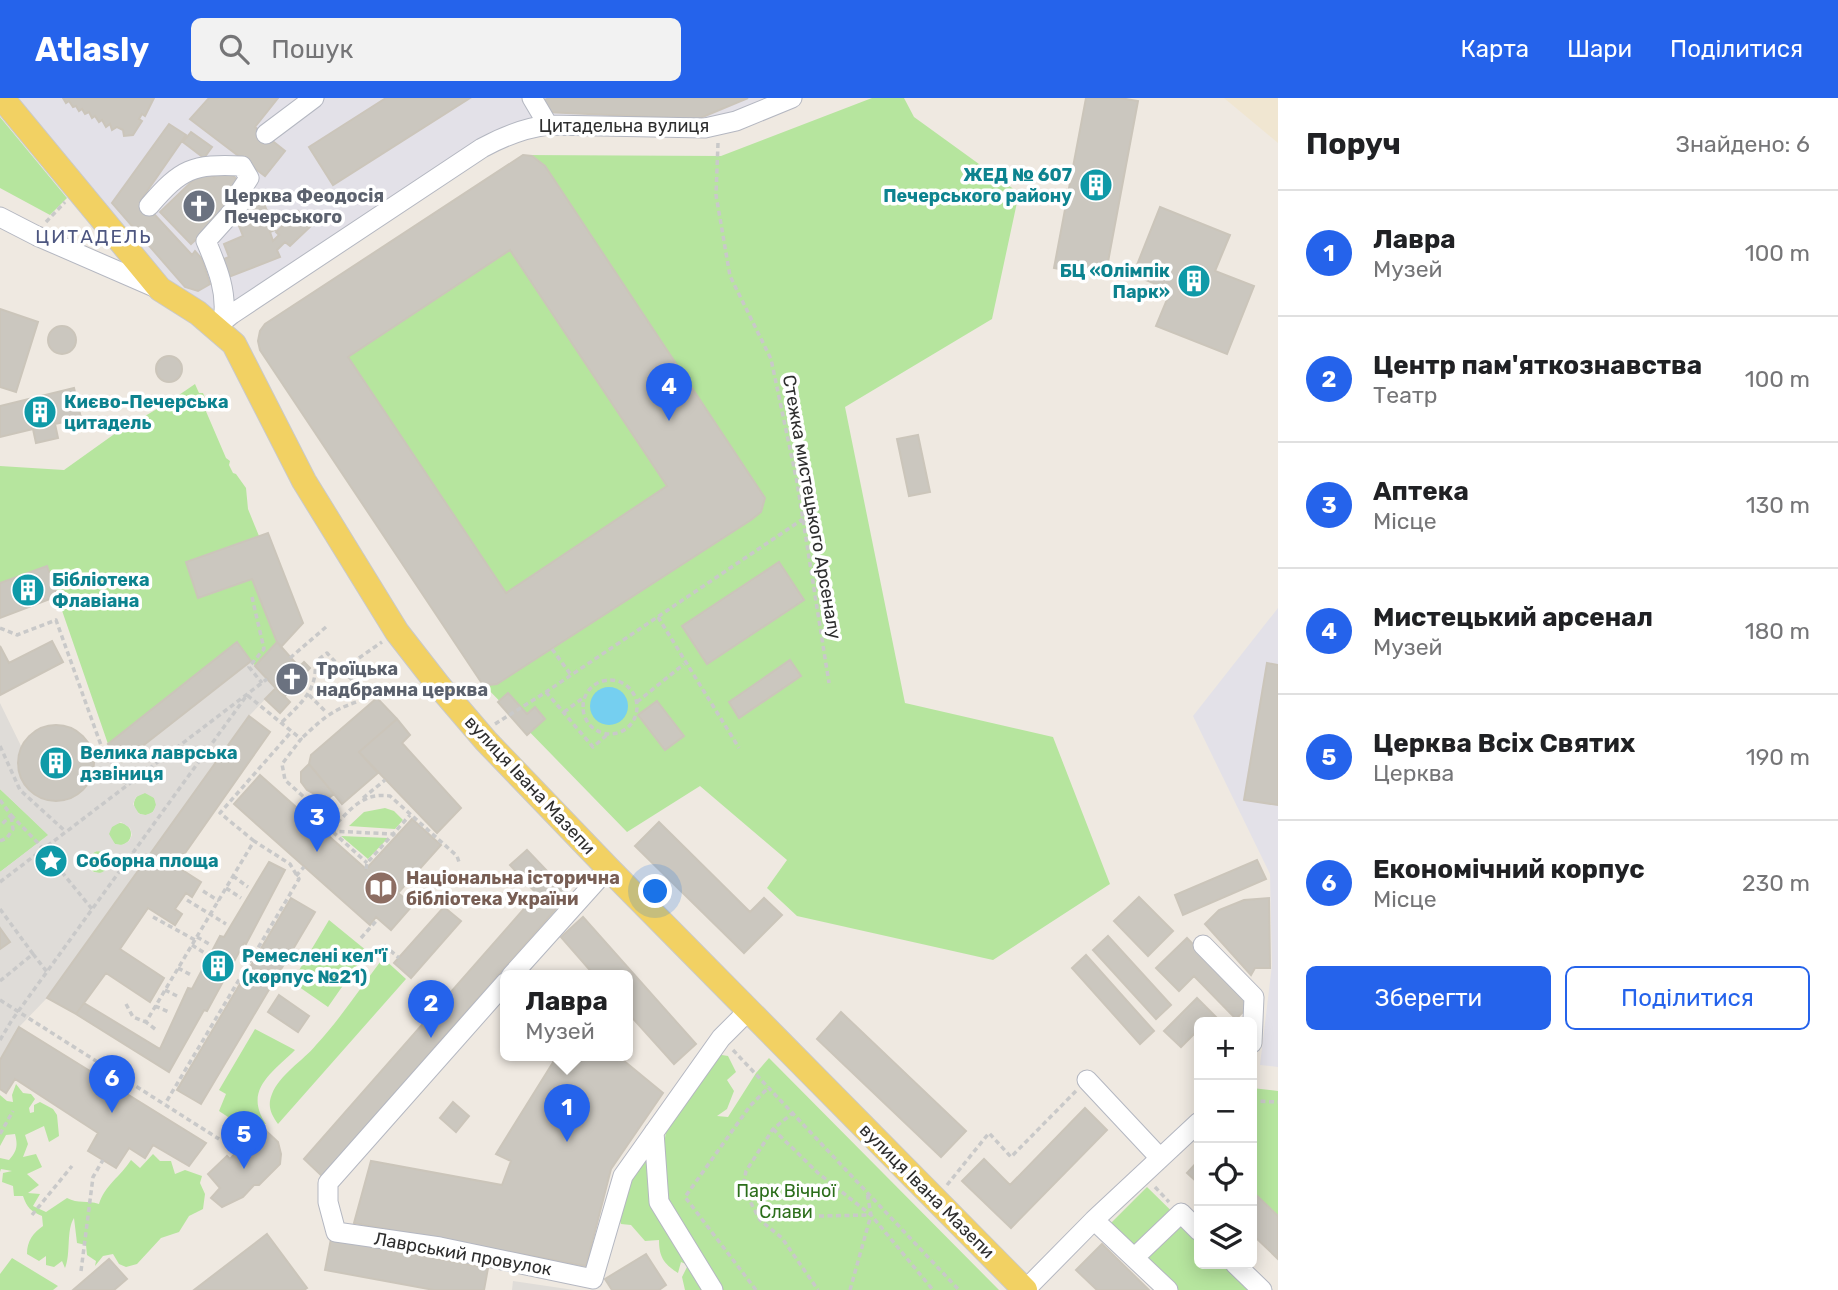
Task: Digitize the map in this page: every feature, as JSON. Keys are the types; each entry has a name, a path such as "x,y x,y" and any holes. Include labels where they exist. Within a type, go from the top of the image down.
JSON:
{"main road":[{"name":"вулиця Івана Мазепи","path":"2,98 160,289 220,324 234,344 304,481 397,632 486,741 748,1011 1025,1290"}],"street":[{"path":"266,134 314,98"},
{"name":"Цитадельна вулиця","path":"220,324 503,136 528,127 548,125 705,128 736,121 792,98"},
{"path":"537,100 548,125"},
{"path":"149,206 178,175 191,169 210,164 242,166 249,178 241,190 242,201 206,241 224,292 220,324"},
{"path":"0,217 37,236 160,289"},
{"path":"516,970 608,868"},
{"path":"1203,945 1254,997 1253,1017"},
{"name":"Лаврський провулок","path":"500,989 328,1183 328,1202 336,1232 440,1247 596,1284 623,1176 721,1038 748,1011"},
{"path":"1087,1080 1160,1158"},
{"path":"1025,1290 1094,1220 1194,1127"},
{"path":"654,1132 659,1202 713,1290"},
{"path":"1135,1257 1181,1213 1194,1226"},
{"path":"1094,1220 1168,1290"},
{"path":"1240,1269 1262,1290"}],"path":[{"name":"Стежка мистецького Арсеналу","path":"718,137 716,195 730,276 771,359 787,426 829,683"},
{"path":"37,236 50,217 79,190"},
{"path":"490,727 547,692 803,519"},
{"path":"252,597 264,649 249,667 261,683"},
{"path":"658,617 738,748"},
{"path":"0,628 17,635 56,620 102,748 127,784"},
{"path":"290,658 326,626"},
{"path":"552,649 571,675"},
{"path":"282,722 309,695 317,675 315,662 327,653 369,698 343,705 328,713 301,739 282,764 285,780 335,825"},
{"path":"637,702 685,663"},
{"path":"0,883 267,679"},
{"path":"564,712 584,697 593,685 610,679 627,686 637,702 637,710 630,724 617,733 599,732 586,719 583,710 584,697"},
{"path":"547,692 593,747 609,734"},
{"path":"247,695 301,739"},
{"path":"0,1040 247,695"},
{"path":"309,695 328,713"},
{"path":"165,1104 299,878 290,864 254,841 220,813 292,731"},
{"path":"0,746 20,790 65,831"},
{"path":"330,834 335,825 358,802 385,780"},
{"path":"358,802 376,794 390,796 457,856 459,862"},
{"path":"0,800 93,910"},
{"path":"0,827 11,815"},
{"path":"0,842 7,838 13,829 11,815"},
{"path":"366,869 367,863 395,835 410,815"},
{"path":"330,834 395,835"},
{"path":"330,834 367,863"},
{"path":"146,1022 254,841"},
{"path":"296,876 304,867"},
{"path":"233,876 248,887"},
{"path":"226,888 241,898"},
{"path":"203,891 219,901"},
{"path":"187,900 226,924"},
{"path":"0,909 47,972"},
{"path":"153,917 211,945"},
{"path":"362,938 378,919"},
{"path":"192,945 206,954"},
{"path":"384,945 399,958"},
{"path":"0,981 33,954"},
{"path":"178,968 193,976"},
{"path":"165,990 177,996"},
{"path":"0,1000 219,1139"},
{"path":"127,1004 133,1017 155,1029"},
{"path":"155,1006 169,1012"},
{"path":"733,1051 794,1112 959,1290"},
{"path":"946,1186 989,1133 1011,1157 1087,1080"},
{"path":"756,1290 685,1197 750,1106 769,1087"},
{"path":"1257,1101 1278,1102"},
{"path":"0,1134 13,1111"},
{"path":"794,1112 773,1129 746,1171 743,1188 760,1220 782,1238 818,1290"},
{"path":"773,1129 818,1173 871,1215 933,1290"},
{"path":"81,1271 93,1177 103,1160"},
{"path":"33,1215 72,1166"},
{"path":"1142,1174 1181,1213"},
{"path":"850,1290 871,1215 866,1190"},
{"path":"760,1220 768,1217 871,1215"}],"shaded area":[{"path":"2,98 792,98 736,121 528,127 232,314 198,313"},
{"path":"1224,98 1278,98 1278,143"},
{"path":"1278,608 1278,1067 1260,1065 1272,965 1270,874 1193,716"},
{"name":"Соборна площа","path":"251,661 276,688 249,716 47,998 19,1027 0,1060 0,872 48,835 0,789 0,703 21,746 17,765 24,785 42,799 65,801 79,794 88,784 94,769 93,753 108,744 123,761","holes":["145,793 154,798 156,805 153,812 146,815 139,814 133,804 136,797","121,822 130,828 132,835 129,841 122,845 115,844 109,834 112,827","96,851 103,852 110,859 107,869 101,873 93,872 88,866 88,858"]},
{"path":"513,1281 574,1290 512,1290"}],"green space":[{"path":"872,98 904,98 914,117 1019,193 992,319 845,407 905,703 1053,737 1110,884 993,960 797,916 767,888 787,860 700,786 627,832 481,682 260,350 259,343 265,324 523,155 721,156"},
{"path":"0,117 67,198 50,215 0,188"},
{"path":"195,384 199,393 203,393 208,405 205,409 226,458 230,461 229,465 246,488 248,509 259,536 186,562 198,598 252,579 277,642 255,666 237,642 108,744 47,567 0,583 0,466 64,470 113,435"},
{"path":"0,789 49,835 0,872"},
{"path":"145,793 153,796 156,804 153,812 145,815 137,812 134,804 137,796"},
{"path":"385,808 394,811 403,820 395,829 349,826 364,812"},
{"path":"120,823 128,826 131,834 128,842 120,845 112,842 109,834 112,826"},
{"path":"341,836 388,838 368,859"},
{"path":"99,851 107,854 110,862 107,870 99,873 91,870 88,862 91,854"},
{"path":"329,920 367,951 328,1007 292,982"},
{"path":"383,958 406,979 278,1124 270,1106 276,1087 325,1035"},
{"path":"255,1029 295,1050 263,1083 259,1092 260,1112 266,1124 256,1122 240,1125 219,1111 226,1094 219,1090"},
{"name":"Парк Вічної Слави","path":"716,1054 728,1056 736,1072 727,1080 734,1091 727,1109 717,1116 728,1117 756,1073 769,1058 999,1290 685,1290 682,1277 688,1265 681,1262 678,1273 663,1260 659,1240 645,1241 631,1225 621,1224 611,1196 620,1168 664,1143 667,1127"},
{"path":"16,1084 23,1093 31,1094 35,1099 29,1108 30,1113 34,1112 34,1105 40,1102 53,1109 57,1115 59,1136 49,1142 44,1126 25,1135 28,1144 23,1157 36,1154 42,1167 27,1174 39,1185 28,1193 40,1194 33,1206 46,1212 67,1198 99,1204 105,1192 131,1160 140,1168 153,1154 160,1161 171,1161 175,1174 185,1170 202,1176 200,1183 205,1194 203,1209 189,1216 179,1232 161,1238 137,1264 126,1267 119,1264 113,1254 103,1256 95,1266 96,1261 87,1255 86,1245 77,1243 74,1218 65,1268 62,1261 54,1267 46,1265 46,1256 39,1261 27,1254 31,1238 43,1226 42,1216 30,1209 23,1196 14,1196 13,1186 2,1182 3,1173 12,1171 1,1169 0,1172 0,1158 9,1160 17,1145 15,1134 6,1135 0,1146 0,1095 13,1102 12,1095"},
{"path":"1257,1089 1278,1091 1278,1216 1257,1196"},
{"path":"1147,1187 1194,1233 1194,1269 1230,1269 1251,1290 1177,1290 1110,1224"},
{"path":"12,1258 58,1286 53,1290 0,1290 0,1274"}],"water":[{"path":"609,687 623,692 628,706 623,720 609,725 595,720 590,706 595,692"}],"building":[{"path":"63,98 154,98 145,116 142,114 139,119 142,121 133,135 124,136 123,130 117,127 112,130 110,124 106,127 102,120 99,122 95,116 92,118 89,112 85,114 82,109 79,111"},
{"path":"209,98 278,98 255,127 285,151 265,176 190,119"},
{"path":"386,98 470,98 333,185 309,147"},
{"path":"549,98 748,98 698,119 545,112 542,101"},
{"name":"ЖЕД № 607 Печерського району","path":"1086,98 1138,101 1105,278 1054,268"},
{"path":"169,124 186,135 141,200 192,255 195,251 202,259 210,284 198,291 185,287 112,203"},
{"path":"191,132 212,147 204,158 183,142"},
{"path":"523,155 532,156 545,166 765,498 761,512 497,684 481,682 260,350 258,341 265,324","holes":["510,250 667,486 506,593 348,357"]},
{"name":"Церква Феодосія Печерського","path":"225,167 238,181 227,191 237,201 191,244 160,212 206,168 214,177"},
{"path":"262,199 275,230 270,232 273,241 279,235 276,232 298,211 312,225 290,246 285,242 277,250 280,257 226,278 219,261 229,257 224,244 243,236 233,211"},
{"name":"БЦ «Олімпік Парк»","path":"1160,207 1230,235 1215,271 1254,286 1227,354 1156,326 1171,290 1133,275"},
{"path":"0,309 38,322 16,392 0,387"},
{"path":"62,326 72,330 76,340 72,350 62,354 52,350 48,340 52,330"},
{"path":"169,356 178,360 182,369 178,378 169,382 160,378 156,369 160,360"},
{"name":"Києво-Печерська цитадель","path":"74,388 81,418 55,424 58,438 36,443 33,429 0,437 0,406"},
{"path":"918,435 930,492 909,496 897,439"},
{"path":"268,533 303,623 281,647 252,579 198,598 186,562"},
{"path":"779,562 804,600 707,664 682,626"},
{"name":"Бібліотека Флавіана","path":"47,566 58,596 0,618 0,583"},
{"path":"52,641 63,662 0,695 0,646 9,663"},
{"path":"237,642 251,661 122,762 108,744"},
{"path":"277,642 299,667 304,662 310,668 284,697 255,666"},
{"path":"790,660 801,676 739,718 729,702"},
{"path":"1267,663 1278,665 1278,805 1244,800"},
{"path":"276,688 290,702 280,713 265,699"},
{"path":"508,693 527,714 535,707 545,719 527,735 498,702"},
{"path":"377,698 397,719 359,752 378,773 342,804 309,764 311,755"},
{"path":"657,701 684,736 665,750 638,715"},
{"path":"249,716 270,732 176,866 201,882 192,897 186,893 175,909 182,914 175,925 148,908 120,949 164,978 150,1002 106,973 76,1014 47,998"},
{"path":"397,719 410,735 402,743 461,808 437,833 359,752"},
{"name":"Велика лаврська дзвіниця","path":"49,725 63,725 77,731 88,742 94,763 91,778 83,790 63,801 49,801 35,795 24,784 18,770 18,756 24,742 35,731"},
{"path":"309,764 334,794 326,800 307,790 301,782 301,772"},
{"path":"260,775 366,869 412,819 441,845 398,893 413,905 391,930 376,917 370,925 234,804"},
{"path":"659,822 750,912 764,898 782,915 744,953 635,846"},
{"path":"527,850 569,894 322,1176 304,1159 537,894 510,865"},
{"path":"1257,860 1266,879 1183,915 1175,895"},
{"name":"Ремеслені кел\"ї (корпус №21)","path":"269,862 285,870 246,944 244,943 207,1011 204,1010 169,1072 76,1014 84,1003 160,1049 188,988 192,989 220,936 224,937"},
{"path":"1139,897 1173,931 1148,956 1114,921"},
{"path":"291,898 315,912 201,1104 177,1090"},
{"path":"1269,898 1270,968 1255,968 1251,975 1205,924 1219,910 1244,900"},
{"path":"444,907 461,921 411,978 394,963"},
{"path":"583,917 630,970 590,970 561,937"},
{"path":"0,928 10,942 0,949"},
{"path":"1108,936 1171,1005 1156,1019 1093,950"},
{"path":"1187,938 1251,1004 1238,1017 1234,1017 1194,976 1179,991 1156,968"},
{"path":"1086,955 1154,1031 1140,1044 1072,968"},
{"path":"633,973 696,1044 674,1064 633,1019"},
{"path":"279,995 309,1016 298,1032 268,1012"},
{"path":"1197,998 1216,1017 1194,1017 1194,1034 1181,1047 1164,1031"},
{"path":"841,1012 966,1131 941,1157 817,1039"},
{"path":"19,1027 206,1143 189,1166 153,1145 145,1158 129,1148 116,1168 88,1151 98,1133 15,1079 6,1093 0,1089 0,1060"},
{"path":"554,1061 624,1061 663,1093 611,1169 586,1266 354,1223 371,1161 502,1185 511,1161 496,1154"},
{"path":"453,1102 469,1116 456,1132 440,1118"},
{"path":"1085,1108 1107,1130 1011,1228 962,1181 984,1159 1010,1185"},
{"path":"247,1126 264,1129 278,1142 280,1164 243,1197 222,1207 211,1198 220,1188 208,1174 227,1156 230,1159 239,1149 233,1139 237,1132"},
{"path":"1194,1165 1194,1179 1187,1173"},
{"path":"1257,1196 1278,1216 1278,1259 1257,1239"},
{"path":"267,1234 307,1288 194,1290"},
{"path":"331,1239 488,1268 484,1290 434,1290 325,1270"},
{"path":"1102,1244 1149,1290 1097,1290 1076,1270"},
{"path":"646,1254 666,1285 659,1290 612,1290 605,1279"},
{"path":"109,1259 127,1279 114,1290 73,1290"}],"place":[{"name":"ЖЕД № 607 Печерського району","path":"1096,185"},
{"name":"Церква Феодосія Печерського","path":"199,206"},
{"name":"БЦ «Олімпік Парк»","path":"1194,281"},
{"name":"Києво-Печерська цитадель","path":"40,412"},
{"name":"Мистецький арсенал","path":"669,421"},
{"name":"Бібліотека Флавіана","path":"28,590"},
{"name":"Троїцька надбрамна церква","path":"292,679"},
{"name":"Велика лаврська дзвіниця","path":"56,763"},
{"name":"Аптека","path":"317,852"},
{"name":"Соборна площа","path":"51,861"},
{"name":"Національна історична бібліотека України","path":"381,888"},
{"name":"Ремеслені кел\"ї (корпус №21)","path":"218,966"},
{"name":"Центр пам'яткознавства","path":"431,1038"},
{"name":"Економічний корпус","path":"112,1113"},
{"name":"Лавра","path":"567,1142"},
{"name":"Церква Всіх Святих","path":"244,1169"}],"district":[{"name":"ЦИТАДЕЛЬ","path":"94,236"}]}
